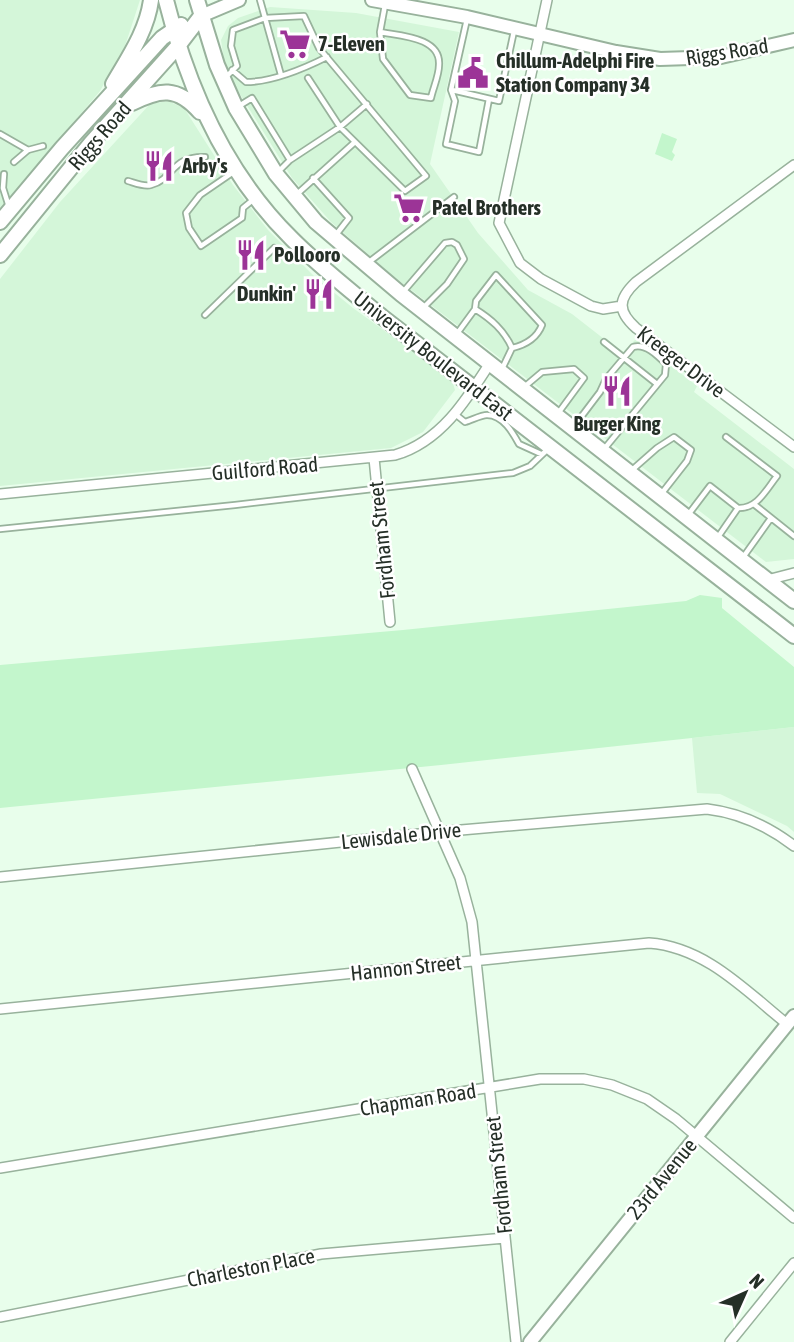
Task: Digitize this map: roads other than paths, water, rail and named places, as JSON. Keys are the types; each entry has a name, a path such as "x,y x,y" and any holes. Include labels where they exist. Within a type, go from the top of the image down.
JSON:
{"main road":[{"path":"99,108 138,39 147,19 150,0"},
{"name":"University Boulevard East","path":"166,0 178,46 213,130 255,198 290,238 327,272 474,388 546,451 794,636"},
{"name":"University Boulevard East","path":"197,0 201,16 227,76 236,108 276,174 294,198 334,237 401,294 794,601"},
{"name":"Riggs Road","path":"0,222 162,38 174,29 239,0"},
{"name":"Riggs Road","path":"372,0 467,17 616,52 680,60 721,57 794,40"},
{"name":"Riggs Road","path":"0,256 91,144 178,46 201,16"},
{"path":"125,107 152,93 172,92 190,102 213,130"},
{"name":"23rd Avenue","path":"530,1342 790,1020"}],"street":[{"path":"547,0 499,223 520,263 541,279 592,306 603,309 622,306"},
{"name":"Kreeger Drive","path":"794,165 636,282 625,294 622,306 624,314 636,328 794,447"},
{"name":"Guilford Road","path":"0,494 395,455 422,445 496,368"},
{"name":"Fordham Street","path":"374,458 390,622"},
{"path":"767,580 794,573"},
{"name":"Fordham Street","path":"412,769 467,898 516,1342"},
{"name":"Lewisdale Drive","path":"0,877 438,832 707,809 746,818 776,833 794,846"},
{"name":"Hannon Street","path":"0,1009 630,943 665,944 689,952 712,964 790,1020"},
{"name":"Chapman Road","path":"0,1168 553,1078 599,1082 647,1099 668,1113 794,1218"},
{"name":"Charleston Place","path":"0,1317 321,1254 505,1238"},
{"path":"732,1342 794,1263"}],"lane":[{"path":"260,0 281,75"},
{"path":"380,32 418,39 432,46 438,55 439,66 431,98 410,95 383,59 380,32 386,3"},
{"path":"308,78 340,127 405,191 426,176 319,48 304,16 265,18 233,30 231,46 237,66 227,76 256,82 308,67 327,58"},
{"path":"467,17 451,90 455,101 446,144 479,152 489,99"},
{"path":"451,90 499,101 514,28"},
{"path":"236,108 252,98 290,160"},
{"path":"276,174 290,160 340,127 367,104"},
{"path":"0,134 28,150"},
{"path":"294,198 355,142"},
{"path":"14,162 28,150 43,146"},
{"path":"128,181 150,186 183,160 192,156 205,157"},
{"path":"236,170 200,195 186,213 189,228 201,246 243,218 243,208 255,198"},
{"path":"4,174 3,188 10,210"},
{"path":"313,178 349,218 334,237"},
{"path":"366,265 454,197"},
{"path":"401,294 445,243 452,242 457,245 464,260 447,284 421,310"},
{"path":"205,315 274,248"},
{"path":"456,336 475,309 476,301 496,275 542,325 539,332 524,345 512,348 496,368"},
{"path":"475,309 502,331 512,348"},
{"path":"604,342 657,384"},
{"path":"573,428 600,393 606,379 633,347 645,346 666,364 666,371 602,451"},
{"path":"522,388 542,372 574,369 584,377 557,415"},
{"path":"454,414 466,422 486,414 496,418 515,432 519,444 546,451"},
{"path":"629,473 674,436 691,450 687,460 659,496"},
{"path":"686,517 710,486 738,509 746,509 755,505 777,477 726,437"},
{"path":"0,529 513,473 530,466 546,451"},
{"path":"755,505 794,536"},
{"path":"715,540 738,509"},
{"path":"741,560 771,518"}],"place":[{"name":"7-Eleven","path":"295,44"},
{"name":"Chillum-Adelphi Fire Station Company 34","path":"473,73"},
{"name":"Arby's","path":"159,166"},
{"name":"Patel Brothers","path":"409,208"},
{"name":"Pollooro","path":"251,255"},
{"name":"Dunkin'","path":"319,294"},
{"name":"Burger King","path":"617,391"}]}
